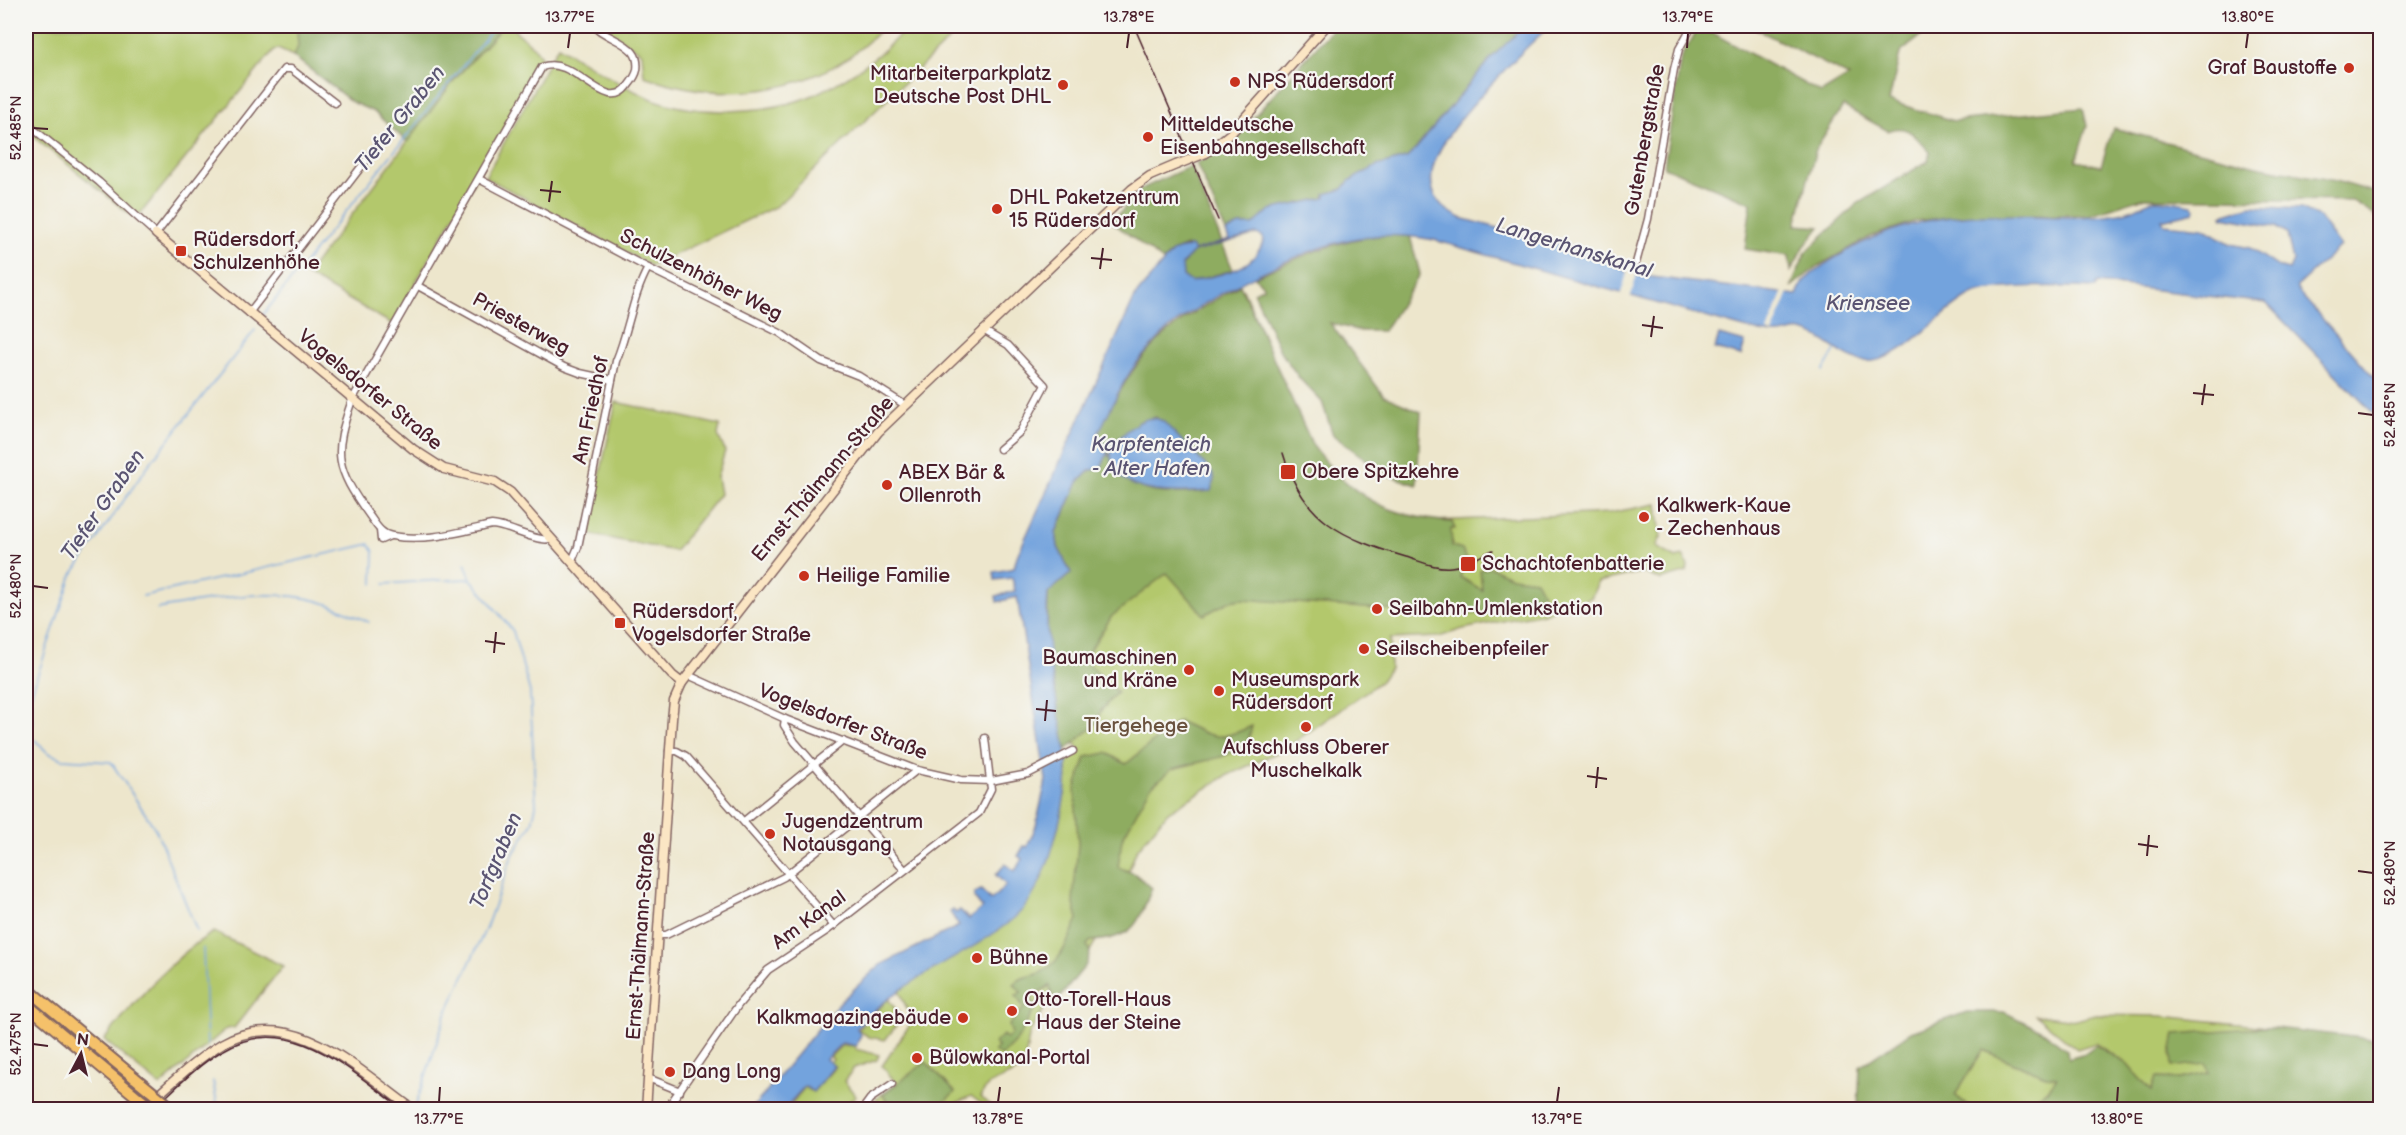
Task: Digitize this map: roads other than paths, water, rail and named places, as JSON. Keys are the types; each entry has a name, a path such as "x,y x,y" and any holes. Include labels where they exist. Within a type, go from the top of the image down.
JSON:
{"highway":[{"path":"26,988 174,1110"},
{"path":"26,1004 142,1105 153,1110"}],"main road":[{"name":"Ernst-Thälmann-Straße","path":"646,1110 669,751 674,701 685,679 845,471 905,405 1137,184 1206,153 1232,133 1326,26"},
{"name":"Vogelsdorfer Straße","path":"156,234 352,400 430,461 455,473 495,483 510,492 572,561 685,679"},
{"path":"142,1105 223,1043 246,1034 276,1031 302,1035 321,1044 414,1110"}],"street":[{"path":"551,538 543,540 501,525 492,525 435,537 390,536 381,540 380,530 346,480 340,461 339,437 352,400 542,67 554,64 566,67 612,96 625,91 637,72 636,58 628,47 594,26"},
{"name":"Gutenbergstraße","path":"1636,263 1648,219 1674,69 1682,42 1692,26"},
{"path":"156,234 284,69 291,69 335,103"},
{"name":"Vogelsdorfer Straße","path":"26,123 99,182 156,234"},
{"path":"249,313 381,141"},
{"name":"Schulzenhöher Weg","path":"479,179 648,268 780,333 821,362 859,376 905,405"},
{"name":"Am Friedhof","path":"572,561 578,547 612,380 627,333 637,288 648,268"},
{"name":"Priesterweg","path":"418,286 564,366 580,373 612,380"},
{"path":"983,330 1008,345 1045,385 1020,432 1000,449"},
{"name":"Vogelsdorfer Straße","path":"685,679 917,770 961,780 991,781 1040,769 1073,751"},
{"path":"785,719 784,725 795,742 861,815 904,869"},
{"path":"985,738 991,781"},
{"path":"744,822 843,741"},
{"path":"669,751 677,751 686,756 834,926"},
{"path":"658,934 666,935 789,873 917,770"},
{"name":"Am Kanal","path":"666,1110 753,985 768,970 834,926 904,869 979,813 987,803 992,789 991,781"},
{"path":"648,1078 680,1091"},
{"path":"862,1110 870,1098 892,1084"}],"water":[{"path":"1525,26 1550,26 1473,104 1447,137 1437,155 1432,173 1433,190 1442,205 1461,218 1614,259 1628,274 1797,295 1807,278 1835,258 1874,238 1914,224 1977,215 2100,216 2125,212 2156,200 2192,205 2195,209 2194,212 2162,220 2164,224 2204,228 2231,244 2250,248 2280,268 2289,270 2293,261 2287,234 2276,227 2222,215 2251,206 2301,209 2319,217 2340,246 2297,286 2297,290 2380,384 2380,407 2374,414 2266,303 2097,283 2095,288 2051,286 1983,291 1960,302 1899,351 1873,361 1863,361 1853,359 1820,338 1802,331 1772,334 1744,328 1434,240 1400,236 1366,237 1319,248 1294,258 1217,296 1166,331 1128,376 1098,434 1097,439 1105,444 1107,454 1111,455 1111,446 1135,425 1156,418 1163,421 1212,472 1214,479 1211,491 1167,492 1136,486 1123,479 1115,470 1111,456 1107,455 1100,469 1090,470 1078,482 1056,532 1058,547 1071,573 1048,593 1047,608 1051,669 1064,737 1067,772 1065,796 1051,853 1032,897 1013,919 994,933 912,982 874,1011 857,1028 861,1035 856,1046 842,1043 826,1059 834,1066 813,1092 805,1086 784,1109 751,1110 840,1002 880,965 959,926 950,912 953,910 956,913 960,910 969,919 982,908 974,898 975,893 981,890 991,900 1006,885 996,875 1005,864 1015,871 1022,859 1018,856 1024,846 1027,847 1036,826 1046,780 1017,597 997,602 996,596 1015,591 1012,578 995,580 994,572 1014,568 1017,556 1136,295 1172,252 1191,246 1194,251 1229,240 1226,232 1239,225 1253,225 1270,210 1325,198 1325,194 1343,189 1349,181 1377,166 1409,157 1490,59","holes":["1256,234 1262,236 1264,240 1258,251 1243,266 1191,282 1183,276 1182,264 1194,252"]},
{"path":"1719,335 1745,342 1741,356 1715,349"}],"waterway":[{"name":"Tiefer Graben","path":"262,316 495,26"},
{"name":"Tiefer Graben","path":"32,724 30,697 72,575 147,467 255,330"},
{"path":"1823,371 1835,350"},
{"path":"143,596 370,544 374,552 373,584"},
{"name":"Torfgraben","path":"416,1105 446,1014 486,928 512,856 532,823 536,806 530,692 513,631 471,579 465,563"},
{"path":"446,580 469,579"},
{"path":"384,584 442,580"},
{"path":"157,609 237,596 278,595 318,601 369,622"},
{"name":"Tiefer Graben","path":"35,740 48,753 63,759 111,762 156,830 197,931"},
{"name":"Tiefer Graben","path":"203,948 207,1046"},
{"path":"213,1081 218,1110"}],"tram line":[{"path":"152,1110 212,1057 247,1040 272,1037 295,1041 319,1050 404,1110"}],"railway":[{"path":"1134,26 1218,220"},
{"path":"1283,453 1291,476 1302,496 1328,524 1345,534 1383,550 1440,567 1462,565 1493,550"}],"place":[{"name":"Graf Baustoffe","path":"2349,68"},
{"name":"NPS Rüdersdorf","path":"1235,82"},
{"name":"Mitarbeiterparkplatz Deutsche Post DHL","path":"1063,85"},
{"name":"Mitteldeutsche Eisenbahngesellschaft","path":"1148,137"},
{"name":"DHL Paketzentrum 15 Rüdersdorf","path":"997,209"},
{"name":"Rüdersdorf, Schulzenhöhe","path":"181,251"},
{"name":"Obere Spitzkehre","path":"1288,472"},
{"name":"ABEX Bär & Ollenroth","path":"887,485"},
{"name":"Kalkwerk-Kaue - Zechenhaus","path":"1644,517"},
{"name":"Schachtofenbatterie","path":"1468,564"},
{"name":"Heilige Familie","path":"804,576"},
{"name":"Seilbahn-Umlenkstation","path":"1377,609"},
{"name":"Rüdersdorf, Vogelsdorfer Straße","path":"620,623"},
{"name":"Seilscheibenpfeiler","path":"1364,649"},
{"name":"Baumaschinen und Kräne","path":"1189,670"},
{"name":"Museumspark Rüdersdorf","path":"1219,691"},
{"name":"Aufschluss Oberer Muschelkalk","path":"1306,727"},
{"name":"Jugendzentrum Notausgang","path":"770,834"},
{"name":"Bühne","path":"977,958"},
{"name":"Otto-Torell-Haus - Haus der Steine","path":"1012,1011"},
{"name":"Kalkmagazingebäude","path":"963,1018"},
{"name":"Bülowkanal-Portal","path":"917,1058"},
{"name":"Dang Long","path":"670,1072"}],"water label":[{"name":"Langerhanskanal","path":"1574,248"},
{"name":"Kriensee","path":"1868,303"},
{"name":"Karpfenteich - Alter Hafen","path":"1151,456"}],"park label":[{"name":"Tiergehege","path":"1136,726"}]}
